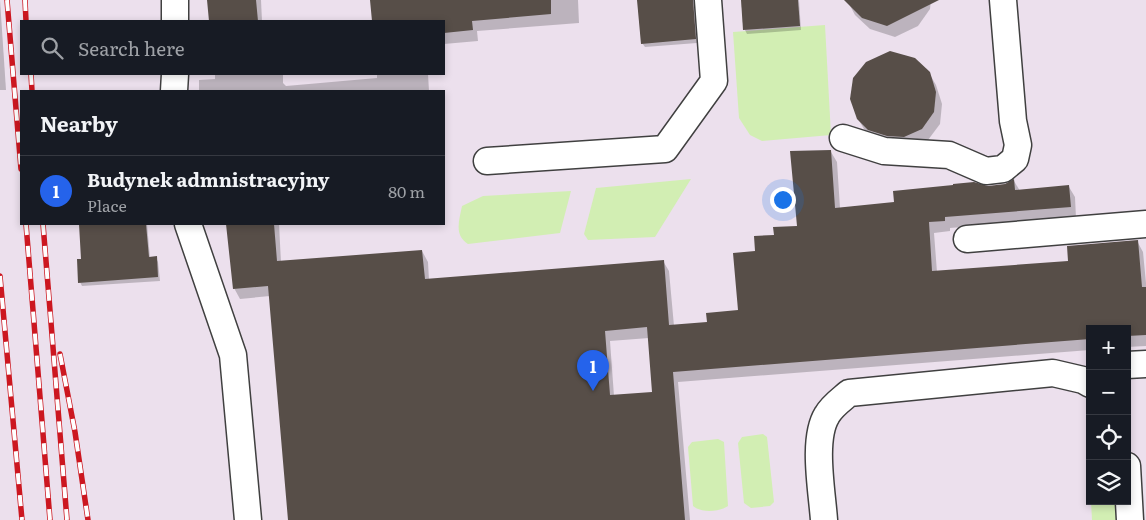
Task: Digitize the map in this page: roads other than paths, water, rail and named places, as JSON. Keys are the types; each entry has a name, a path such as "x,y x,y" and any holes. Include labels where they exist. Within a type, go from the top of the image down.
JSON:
{"lane":[{"path":"175,0 175,20"},
{"path":"487,161 665,150 714,81 708,0"},
{"path":"843,138 884,151 949,155 986,171 1003,169 1015,159 1018,145 1013,121 1003,0"},
{"path":"174,75 174,90"},
{"path":"967,239 1146,224"},
{"path":"188,225 233,355 248,520"},
{"path":"1131,365 1146,364"},
{"path":"824,520 818,443 820,429 831,410 849,393 1053,373 1086,382"},
{"path":"1129,505 1130,520"}],"railway":[{"path":"7,0 20,157"},
{"path":"25,0 26,20"},
{"path":"31,75 32,90"},
{"path":"26,225 50,520"},
{"path":"43,225 67,520"},
{"path":"0,276 22,520"},
{"path":"60,354 75,432 88,520"}],"place":[{"name":"Budynek admnistracyjny","path":"593,391"}]}
